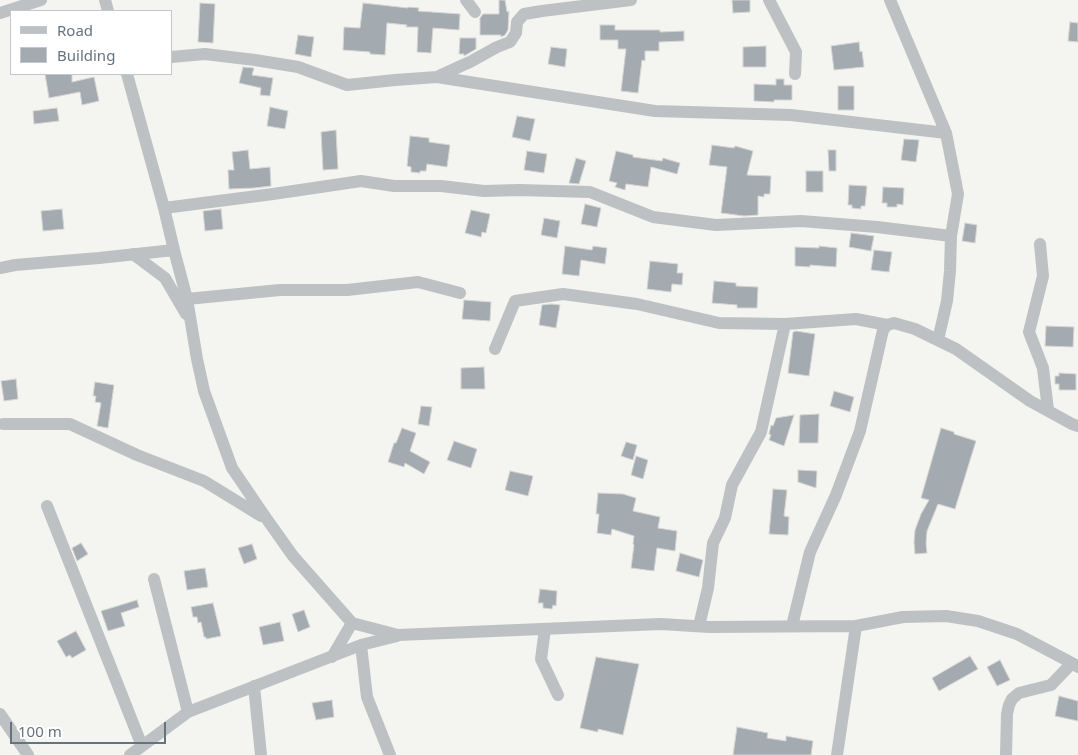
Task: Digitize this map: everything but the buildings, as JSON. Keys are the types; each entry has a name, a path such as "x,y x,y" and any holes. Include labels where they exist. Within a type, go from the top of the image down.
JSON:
{"street":[{"path":"0,13 41,0"},
{"path":"466,0 475,12"},
{"path":"437,77 510,42 516,33 517,22 524,14 631,0"},
{"path":"769,0 796,52 795,74"},
{"path":"890,0 946,133 958,194 951,236 947,301 938,340"},
{"path":"172,57 205,54 255,60 298,67 346,84 437,77 655,112 791,115 946,133"},
{"path":"127,75 187,300 204,391 232,468 293,556 352,623 398,635"},
{"path":"164,208 361,181 394,186 441,186 484,191 590,192 653,217 716,225 801,221 877,227 951,236"},
{"path":"1040,244 1043,276 1029,332 1043,368 1048,410"},
{"path":"0,268 174,250"},
{"path":"133,254 165,278 190,321"},
{"path":"187,300 280,290 347,290 418,282 460,293"},
{"path":"495,349 515,301 563,294 637,304 719,324 786,324 856,319 887,325 894,323 915,329 956,349 1030,401 1078,426"},
{"path":"699,626 708,588 713,543 725,518 732,484 761,432 786,324"},
{"path":"792,626 810,552 836,495 860,431 883,330 887,325"},
{"path":"3,424 70,424 137,455 204,481 266,518"},
{"path":"47,506 142,746"},
{"path":"154,579 188,712"},
{"path":"130,755 188,712 361,645 398,635 661,624 767,628 856,626 904,617 946,616 978,621 1017,634 1075,665 1051,685 1018,693 1012,699 1007,714 1006,755"},
{"path":"332,657 352,623"},
{"path":"837,755 856,626"},
{"path":"545,629 541,659 558,695"},
{"path":"361,645 368,697 390,755"},
{"path":"254,686 261,755"},
{"path":"0,714 28,755"}]}
